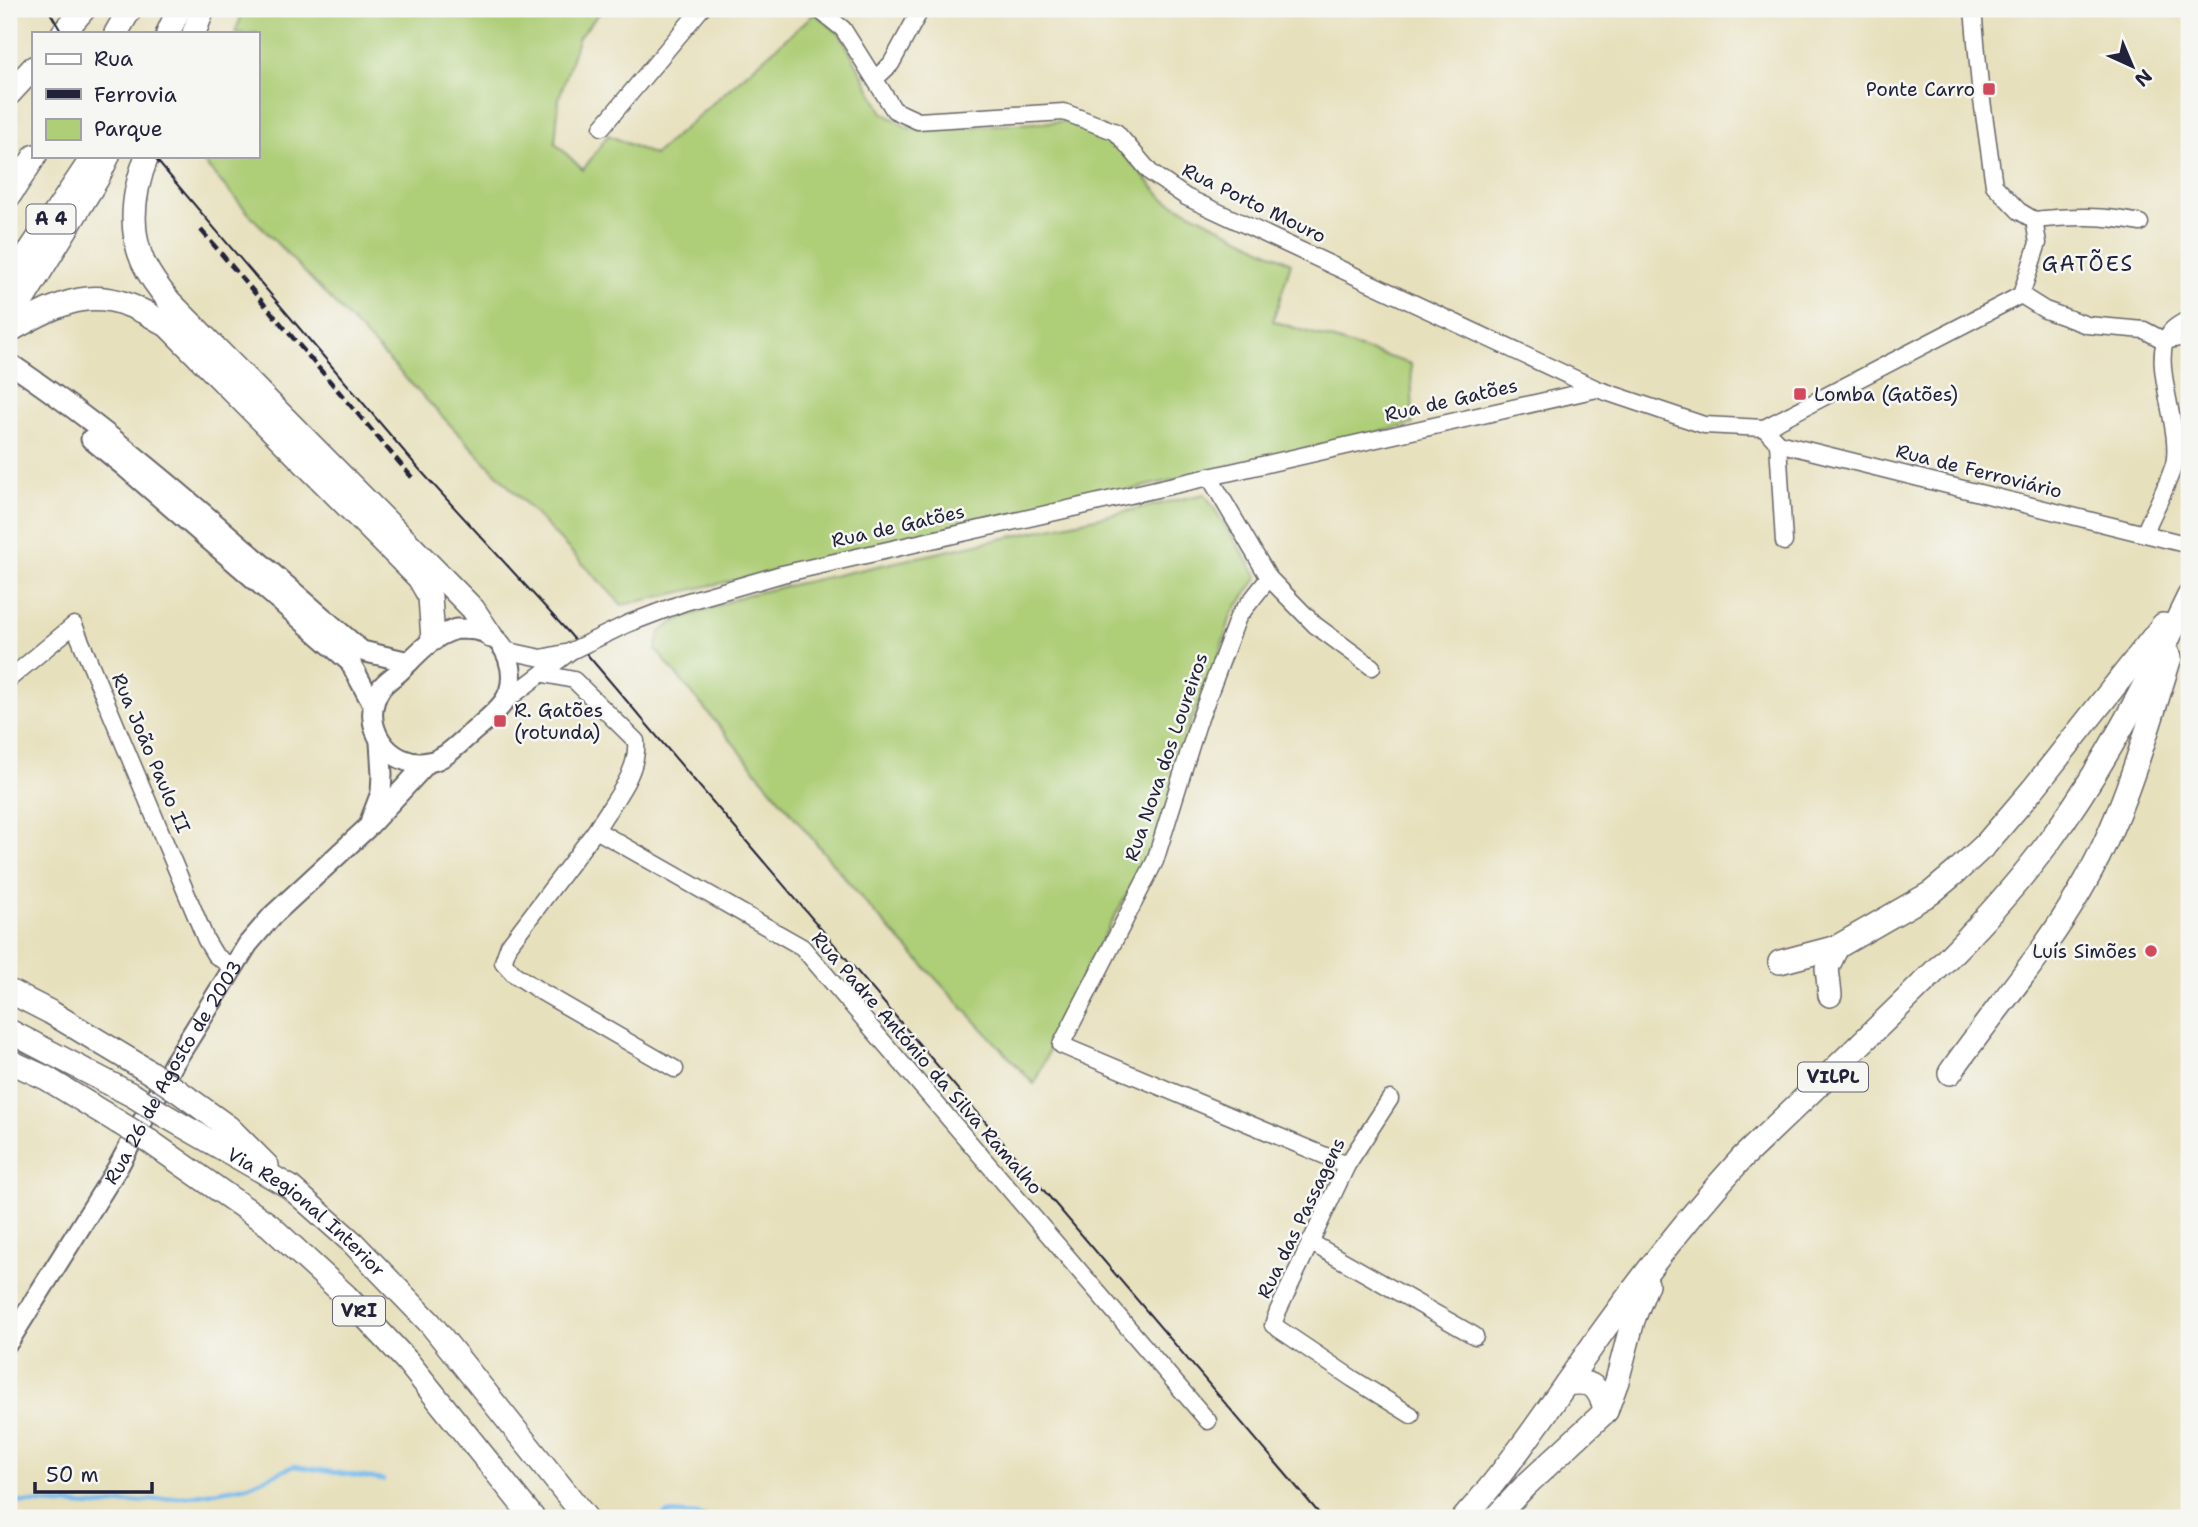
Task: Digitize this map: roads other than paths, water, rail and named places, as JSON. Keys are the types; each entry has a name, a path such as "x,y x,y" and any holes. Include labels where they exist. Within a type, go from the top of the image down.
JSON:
{"highway":[{"path":"64,32 84,9"},
{"path":"117,32 130,9"},
{"path":"194,32 203,9"},
{"path":"9,94 32,69"},
{"name":"A 4","path":"9,196 34,158"},
{"name":"A 4","path":"9,282 92,158"},
{"path":"9,322 97,179 107,158"},
{"path":"146,158 138,178 134,218 142,261 154,281 170,302 473,609 498,643"},
{"path":"9,331 46,310 67,302 107,298 148,313 168,326 419,578 430,597 433,639"},
{"path":"1780,962 1837,947 1931,893 1986,844 2158,631 2188,598"},
{"path":"1950,1073 2052,937 2081,889 2134,775 2188,598"},
{"name":"VILPL","path":"1464,1518 1511,1462 1658,1256 1714,1189 1752,1148 1943,964 2000,904 2049,842 2121,729 2188,598"},
{"name":"VILPL","path":"1495,1518 1526,1485 1606,1411 1633,1320 1648,1282 1662,1260 1746,1161 1947,966 2010,900 2077,809 2099,765"},
{"path":"1830,995 1827,968 1837,947"},
{"path":"9,991 148,1070 228,1127 290,1187"},
{"name":"Via Regional Interior","path":"9,1031 134,1096 290,1187 354,1243 430,1323 586,1518"},
{"name":"VRI","path":"9,1061 46,1078 118,1122"},
{"path":"9,1077 118,1122"},
{"name":"Via Regional Interior","path":"118,1122 269,1225 346,1296 407,1362 533,1518"},
{"path":"1566,1384 1578,1382 1592,1385 1601,1396 1606,1411"}],"main road":[{"path":"9,363 350,662 373,705"},
{"path":"9,377 43,393 133,455 362,651 409,662"},
{"path":"456,628 474,629 498,643 511,667 511,685 503,703 446,756 428,762 410,762 393,755 380,741 373,724 373,705 381,688 433,639 456,628"},
{"name":"Rua 26 de Agosto de 2003","path":"367,828 381,793 380,741"},
{"name":"Rua 26 de Agosto de 2003","path":"9,1341 118,1167 174,1063 248,944 273,915 367,828 428,762"}],"street":[{"path":"602,127 701,9"},
{"name":"Rua Porto Mouro","path":"818,9 843,29 894,110 918,121 1064,112 1116,132 1151,173 1186,197 1597,389"},
{"path":"875,79 891,64 921,9"},
{"path":"1973,9 1980,86 1994,185 2019,211 2034,220 2080,215 2115,217 2140,223"},
{"path":"1597,389 1704,425 1764,428 2021,295 2038,243 2034,220"},
{"path":"2021,295 2045,310 2088,325 2144,330 2165,341 2189,336"},
{"path":"2144,534 2174,463 2175,437 2162,361 2165,341 2171,331 2189,319"},
{"name":"Rua de Gatões","path":"498,643 541,658 571,651 627,624 685,602 782,574 1597,389"},
{"path":"1764,428 1778,443 1784,542"},
{"name":"Rua de Ferroviário","path":"1778,443 2189,545"},
{"path":"1209,476 1269,578 1314,625 1372,667"},
{"name":"Rua Nova dos Loureiros","path":"1269,578 1238,617 1197,726 1155,861 1062,1045 1347,1165"},
{"name":"Rua João Paulo II","path":"9,678 74,625 206,940 215,955 233,968"},
{"name":"Rua de Gatões","path":"503,703 571,651"},
{"path":"544,674 574,680 635,741 637,755 630,775 596,830 509,945 503,962 514,974 540,991 675,1069"},
{"name":"Rua Padre António da Silva Ramalho","path":"596,830 802,947 1208,1421"},
{"name":"Rua das Passagens","path":"1391,1099 1347,1165 1273,1325 1411,1415"},
{"path":"1310,1242 1475,1336"}],"waterway":[{"path":"19,1502 97,1506 197,1495 247,1486 294,1466 383,1480"},
{"path":"661,1518 667,1513 709,1518"}],"tram line":[{"path":"48,9 61,32"},
{"path":"155,158 420,470 568,632 1323,1518"}],"railway":[{"path":"201,230 415,481"}],"place":[{"name":"Ponte Carro","path":"1989,89"},
{"name":"Lomba (Gatões)","path":"1800,394"},
{"name":"R. Gatões (rotunda)","path":"500,721"},
{"name":"Luís Simões","path":"2151,951"}],"district":[{"name":"GATÕES","path":"2088,264"}]}
